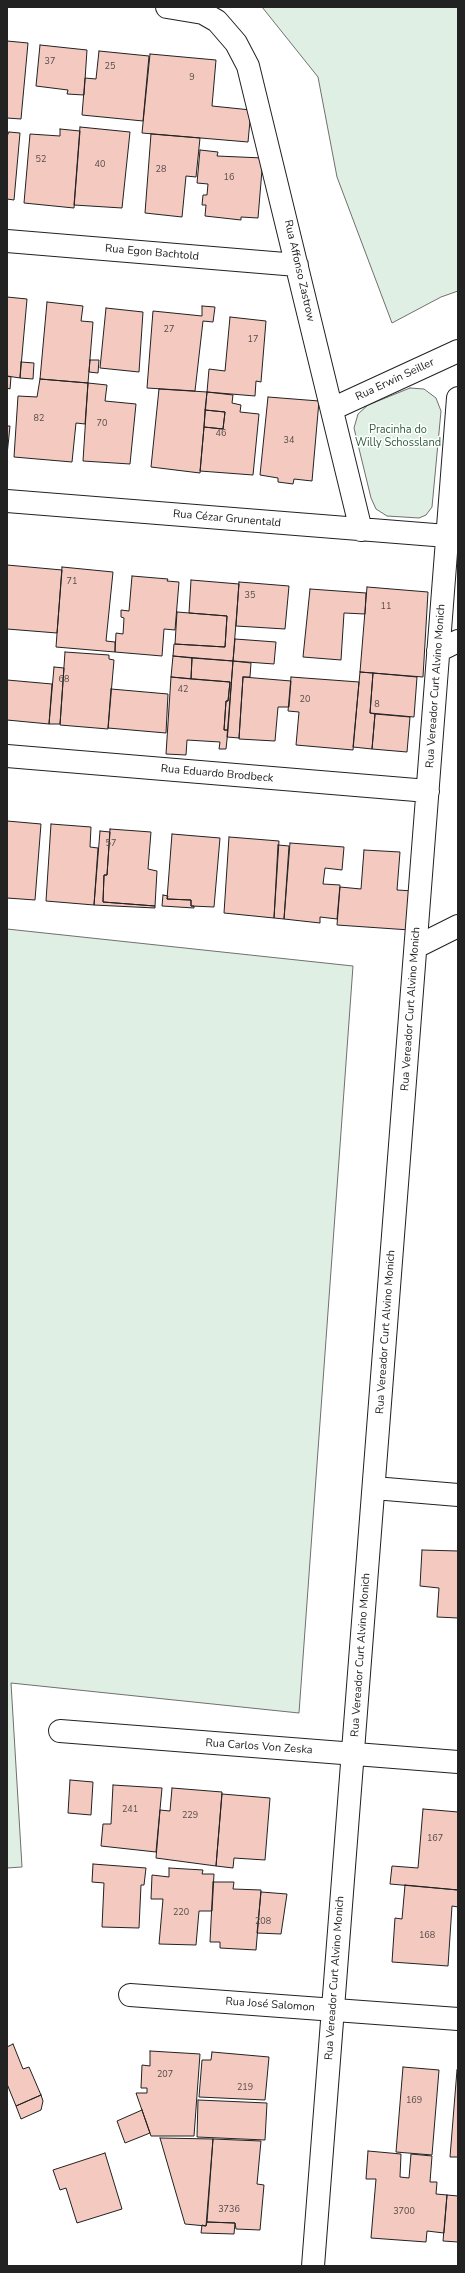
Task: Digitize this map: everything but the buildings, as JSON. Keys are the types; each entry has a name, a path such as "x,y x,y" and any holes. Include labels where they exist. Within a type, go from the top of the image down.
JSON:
{"street":[{"name":"Rua Affonso Zastrow","path":"167,7 203,13 217,20 236,43 248,66 361,530"},
{"name":"Rua Egon Bachtold","path":"7,241 297,265"},
{"name":"Rua Erwin Seiller","path":"332,409 458,351"},
{"name":"Rua Vereador Curt Alvino Monich","path":"313,2266 458,398"},
{"name":"Rua Cézar Grunentald","path":"7,501 447,536"},
{"path":"438,651 458,641"},
{"name":"Rua Eduardo Brodbeck","path":"7,756 428,791"},
{"path":"416,947 458,926"},
{"path":"374,1488 458,1495"},
{"name":"Rua Carlos Von Zeska","path":"60,1731 458,1762"},
{"name":"Rua José Salomon","path":"130,1995 458,2020"}],"green space":[{"path":"262,7 458,7 458,291 441,297 392,323 337,177 318,77"},
{"name":"Pracinha do Willy Schossland","path":"410,388 424,389 436,398 441,411 432,507 426,515 419,518 387,516 376,509 371,498 354,428 358,414 368,405"},
{"path":"7,929 353,966 299,1713 11,1683 22,1867 7,1868"}]}
